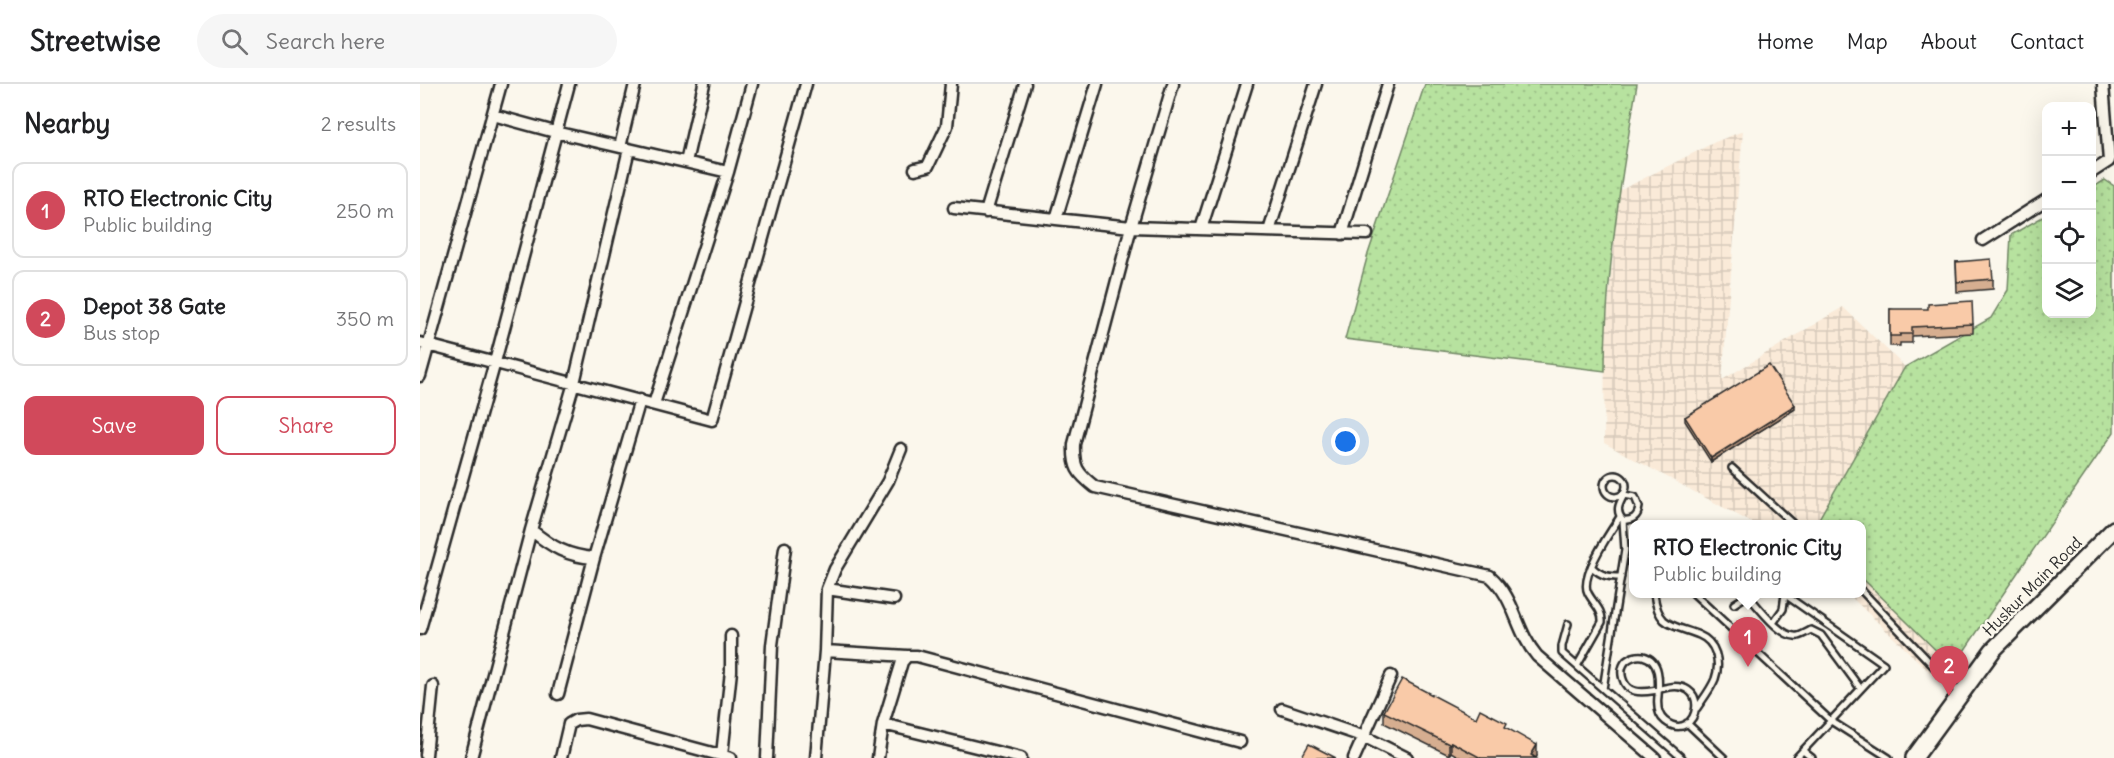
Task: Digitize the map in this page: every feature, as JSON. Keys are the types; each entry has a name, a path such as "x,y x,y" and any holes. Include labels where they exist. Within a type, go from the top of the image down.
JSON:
{"main road":[{"name":"Huskur Main Road","path":"1914,758 1993,650 2114,529"}],"street":[{"path":"420,376 425,344 501,84"},
{"path":"420,629 495,362 569,84"},
{"path":"471,758 531,530 574,383 625,148 635,84"},
{"path":"686,162 704,84"},
{"path":"654,404 728,172 752,84"},
{"path":"425,344 712,420 806,84"},
{"path":"915,169 928,166 947,126 951,84"},
{"path":"986,212 1025,84"},
{"path":"1056,219 1097,84"},
{"path":"1173,84 1131,227 1074,444 1074,459 1080,475 1095,487 1490,576 1500,584 1510,600 1522,635 1536,656 1654,758"},
{"path":"1201,229 1247,84"},
{"path":"1269,231 1316,84"},
{"path":"1342,234 1388,84"},
{"path":"2096,170 2112,162 2103,84"},
{"path":"493,115 555,132 728,172"},
{"path":"1983,240 2042,203"},
{"path":"954,208 1131,227 1367,234"},
{"path":"558,694 594,558 640,400"},
{"path":"816,758 825,651 827,589 835,569 888,481 901,449"},
{"path":"531,530 549,545 575,556 594,558"},
{"path":"767,758 772,645 785,548"},
{"path":"827,589 894,599"},
{"path":"561,758 569,724 576,720 586,719 726,757 731,636"},
{"path":"825,651 916,656 1240,741"},
{"path":"878,758 883,724 902,662 907,656"},
{"path":"1354,758 1391,676"},
{"path":"428,756 433,686"},
{"path":"1282,709 1365,737 1407,758"},
{"path":"883,724 1021,758"}],"lane":[{"path":"1732,468 1787,520"},
{"path":"1577,666 1602,622 1601,612 1587,592 1586,579 1606,537 1621,519 1634,518 1639,507 1635,497 1624,495 1615,497 1607,493 1604,485 1608,477 1616,475 1624,478 1627,486 1624,495 1619,504 1621,519 1624,550 1603,689"},
{"path":"1592,567 1599,574 1621,577"},
{"path":"1866,595 1961,695"},
{"path":"1654,598 1655,606 1663,620 1700,635 1710,642 1717,662 1714,681 1694,717 1687,723 1673,725 1665,721 1657,705 1658,690 1658,675 1655,664 1646,657 1636,656 1622,667 1622,677 1627,687 1634,691 1658,690 1667,687 1688,690 1696,700 1697,708"},
{"path":"1698,598 1831,721 1888,758"},
{"path":"1734,604 1742,598"},
{"path":"1751,598 1781,631 1798,636 1811,630 1817,631 1860,688"},
{"path":"1773,623 1783,609 1784,598"},
{"path":"1791,598 1884,663 1796,758"},
{"path":"1568,624 1562,653 1682,758"},
{"path":"1687,723 1725,758"},
{"path":"1803,751 1812,758"}],"shaded area":[{"path":"1743,131 1722,380 1843,307 1905,367 1818,520 1747,520 1604,443 1605,338 1619,191 1715,142"},
{"path":"1866,582 1950,664 1941,683 1852,598 1866,598"}],"green space":[{"path":"1425,84 1637,84 1611,263 1605,371 1345,339 1368,254"},
{"path":"2105,180 2114,186 2114,432 1960,657 1950,664 1866,582 1866,520 1818,520 1905,367 1991,318 2008,290 2011,235 2042,217 2042,318 2096,318 2096,186"}],"building":[{"path":"1991,259 1993,279 1957,282 1956,262"},
{"path":"1972,301 1973,324 1912,327 1912,334 1890,336 1890,309 1928,309 1928,304"},
{"path":"1769,365 1795,405 1711,458 1685,417"},
{"path":"1402,679 1476,718 1480,709 1507,723 1505,727 1537,745 1531,755 1536,758 1481,758 1384,712"},
{"path":"1309,744 1336,758 1301,758"}],"place":[{"name":"RTO Electronic City","path":"1748,667"},
{"name":"Depot 38 Gate","path":"1949,696"}]}
